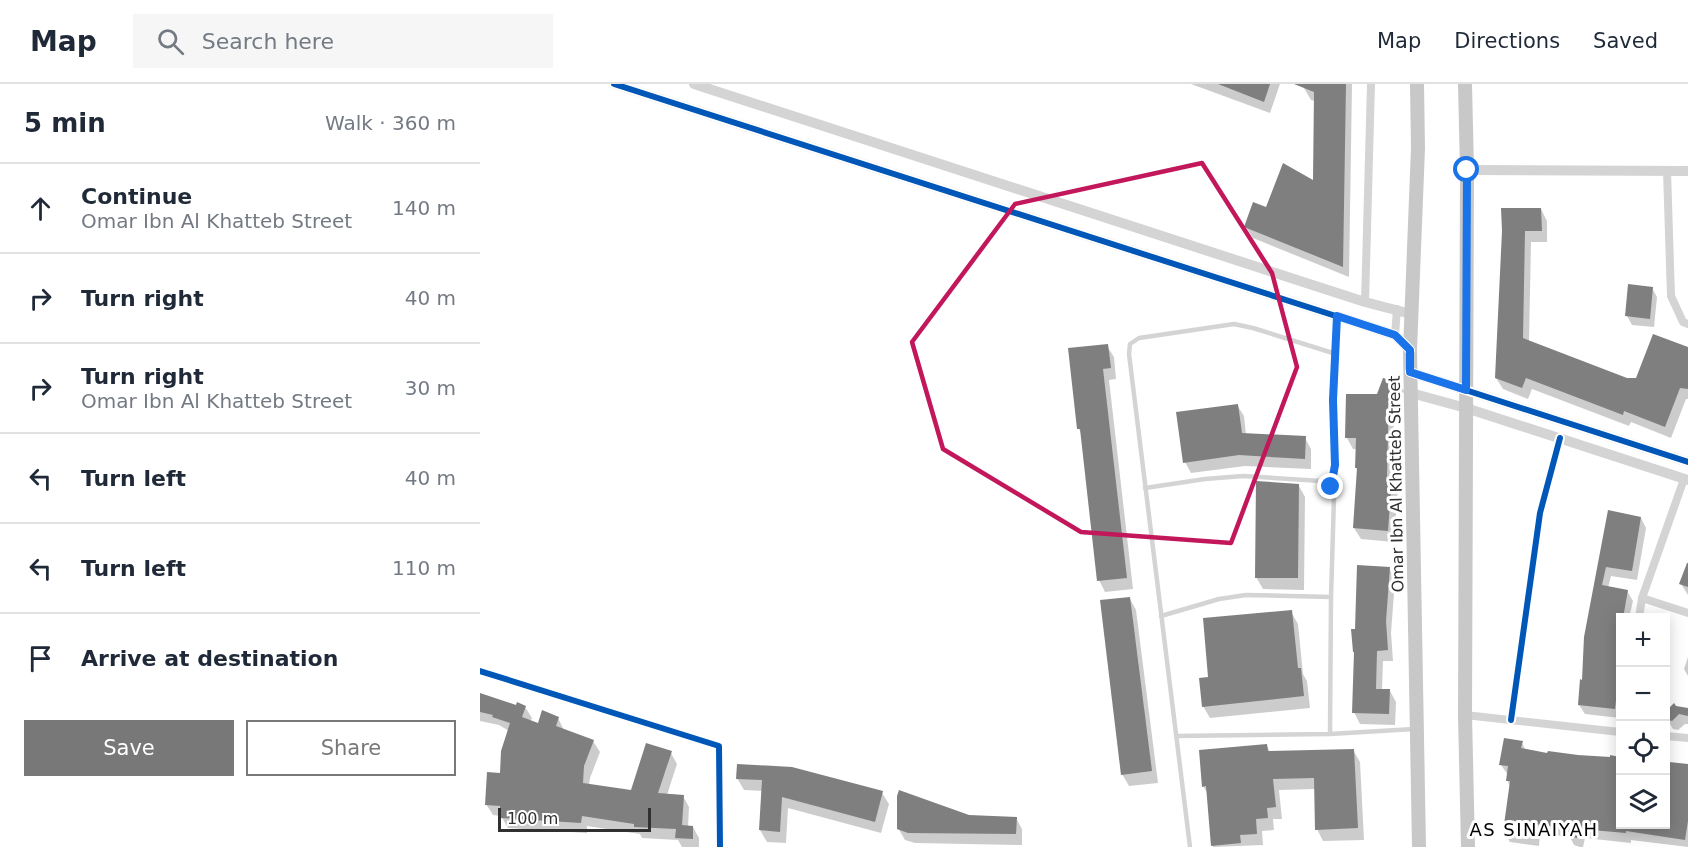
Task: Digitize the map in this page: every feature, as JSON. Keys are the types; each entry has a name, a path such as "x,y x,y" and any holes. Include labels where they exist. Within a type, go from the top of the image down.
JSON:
{"main road":[{"name":"Omar Ibn Al Khatteb Street","path":"1417,84 1418,148 1410,372 1419,847"},
{"path":"1465,84 1467,170 1465,715 1468,847"}],"street":[{"path":"614,84 1395,335 1410,350"},
{"path":"694,84 1365,302 1411,314"},
{"path":"1365,302 1371,84"},
{"path":"1467,170 1688,171"},
{"path":"1667,171 1671,296 1683,322 1688,324"},
{"path":"1395,335 1397,309"},
{"path":"1410,372 1688,462"},
{"path":"1411,393 1466,408 1686,480 1642,598 1640,613"},
{"path":"1511,720 1540,513 1560,438"},
{"path":"1642,598 1688,613"},
{"path":"480,672 719,746 720,847"},
{"path":"1465,715 1616,732"},
{"path":"1670,736 1688,738"}],"lane":[{"path":"1330,734 1334,497 1331,487 1335,465 1333,400 1337,316"},
{"path":"1190,847 1129,354 1130,344 1139,338 1234,324 1336,354"},
{"path":"1145,488 1243,476 1321,481 1331,487"},
{"path":"1161,616 1246,595 1331,597"},
{"path":"1176,736 1330,734 1417,729"}],"highlighted area":[{"path":"1202,163 1272,273 1297,367 1231,543 1081,532 943,449 912,342 1015,204"}],"building":[{"path":"1218,84 1270,84 1264,102"},
{"path":"1294,84 1346,84 1343,267 1244,227 1253,202 1266,207 1283,163 1313,180 1314,92"},
{"path":"1501,208 1541,208 1542,231 1525,231 1523,338 1627,378 1636,378 1653,334 1688,347 1688,389 1680,388 1665,427 1624,411 1623,415 1526,378 1522,388 1495,378 1502,231"},
{"path":"1628,284 1653,287 1650,319 1625,316"},
{"path":"1108,344 1111,368 1103,369 1127,578 1097,581 1080,429 1077,429 1068,348"},
{"path":"1389,374 1399,378 1392,396 1389,394 1387,476 1392,476 1388,531 1353,528 1357,468 1355,468 1356,438 1345,438 1346,394 1377,394 1383,378 1387,379"},
{"path":"1238,404 1242,433 1306,436 1305,459 1239,455 1183,463 1176,412"},
{"path":"1256,481 1299,484 1298,578 1255,578"},
{"path":"1608,510 1641,517 1632,571 1606,567 1602,585 1628,590 1624,613 1616,613 1615,709 1578,705 1584,637"},
{"path":"1688,563 1688,587 1679,584"},
{"path":"1357,565 1390,567 1386,621 1388,650 1377,651 1376,689 1390,689 1389,714 1352,713 1354,652 1351,629 1355,629"},
{"path":"1130,597 1152,771 1121,775 1100,600"},
{"path":"1292,610 1298,668 1301,668 1304,696 1202,707 1199,678 1208,677 1203,618"},
{"path":"480,693 526,706 522,717 538,723 542,710 559,717 556,726 594,740 584,766 583,783 631,790 646,743 672,751 658,793 684,795 682,825 693,826 693,839 675,838 676,829 634,827 634,824 582,816 581,823 500,818 500,806 485,805 487,772 500,773 501,751 510,723 480,712"},
{"path":"1674,703 1676,706 1688,708 1688,716 1679,714 1670,720 1670,707"},
{"path":"1504,738 1523,741 1521,748 1547,753 1548,751 1616,756 1616,829 1670,829 1670,762 1688,764 1688,821 1685,840 1626,831 1626,833 1580,829 1577,838 1567,836 1569,829 1535,824 1534,836 1503,832 1510,781 1506,781 1508,766 1499,765"},
{"path":"1267,744 1268,751 1354,749 1358,828 1315,830 1314,778 1273,779 1276,807 1267,808 1268,818 1256,819 1257,834 1240,835 1241,843 1211,846 1206,786 1202,787 1199,750"},
{"path":"737,764 792,767 883,791 875,822 782,797 780,832 759,830 762,780 736,779"},
{"path":"899,790 969,815 1017,817 1016,834 908,833 897,829"}],"cycle path":[{"path":"614,84 1395,335 1410,350"},
{"path":"1410,372 1688,462"},
{"path":"1511,720 1540,513 1560,438"},
{"path":"480,671 719,746 720,847"}],"district":[{"name":"AS SINAIYAH","path":"1534,829"}],"route":[{"path":"1331,487 1335,465 1333,400 1337,316 1395,335 1410,350 1410,372 1466,390 1467,170"}]}
